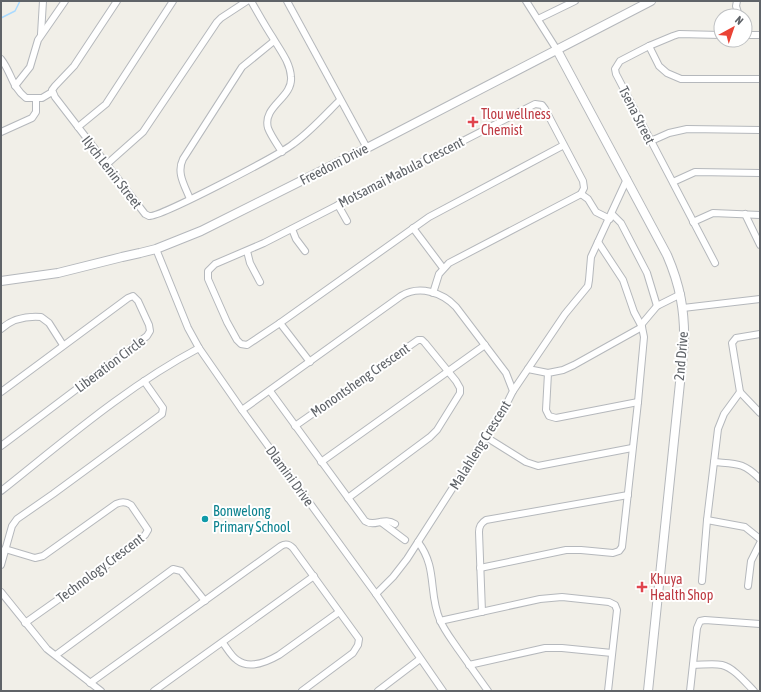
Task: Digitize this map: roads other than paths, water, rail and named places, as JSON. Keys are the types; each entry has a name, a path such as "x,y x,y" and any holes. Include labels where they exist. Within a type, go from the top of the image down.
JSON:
{"street":[{"path":"40,35 43,1"},
{"path":"15,86 30,67 40,35 65,1"},
{"path":"1,59 15,86 26,98 43,98 52,92 55,86 74,66 117,1"},
{"path":"78,127 104,107 109,101 173,1"},
{"path":"107,164 143,132 220,18 247,1"},
{"path":"251,1 286,60 291,78 288,90 271,110 268,116 269,129 282,152"},
{"path":"287,1 367,148"},
{"path":"526,1 558,50"},
{"path":"538,19 575,1"},
{"name":"Freedom Drive","path":"1,281 58,273 156,249 220,223 651,1"},
{"name":"Tsena Street","path":"713,35 679,34 667,37 620,61 615,69 616,74 715,263"},
{"path":"190,199 180,172 180,165 183,159 242,67 274,41"},
{"path":"649,46 660,66 667,73 681,79 760,79"},
{"name":"2nd Drive","path":"558,50 667,254 681,294 683,308 684,344 648,691"},
{"name":"Ilych Lenin Street","path":"52,92 147,216 153,217 282,152 303,136 340,100"},
{"path":"1,132 32,118 36,112 36,99"},
{"name":"Motsamai Mabula Crescent","path":"534,104 542,105 564,145 443,209 413,228 250,344 245,346 237,340 227,322 208,279 208,271 215,264 247,251 292,229 534,104"},
{"path":"651,141 687,129 760,130"},
{"path":"433,293 437,278 443,268 581,194 584,188 582,181 564,145"},
{"path":"672,182 695,172 760,173"},
{"path":"513,391 565,314 588,286 590,280 591,257 627,179"},
{"path":"581,194 588,199 596,212 616,217 621,223 647,273 657,306"},
{"path":"338,205 347,221"},
{"path":"693,222 713,213 760,215"},
{"path":"745,214 760,245"},
{"path":"413,228 443,268"},
{"path":"292,229 296,239 304,251"},
{"path":"480,568 566,550 613,553 621,549 623,544 643,342 641,326 634,312 623,280 598,242"},
{"name":"Dlamini Drive","path":"156,249 188,328 199,348 242,410 376,594 443,691"},
{"path":"247,251 252,268 260,282"},
{"name":"Malahleng Crescent","path":"242,410 404,294 417,290 433,293 454,304 506,373 513,391 486,437 402,566 376,594"},
{"path":"528,369 548,373 562,370 574,365 641,326 657,306 681,294"},
{"name":"Liberation Circle","path":"1,392 130,296 137,300 149,327 149,334 146,338 1,446"},
{"path":"683,308 760,299"},
{"path":"1,329 13,320 41,317 49,323 63,345"},
{"path":"280,324 310,362"},
{"path":"760,334 736,338 732,343 740,392 760,413"},
{"name":"Monontsheng Crescent","path":"295,426 418,340 422,340 425,343 458,384 460,393 435,432 427,440 348,498"},
{"path":"321,462 485,345"},
{"path":"1,491 72,434 144,382 172,363 199,348"},
{"path":"548,373 546,410 547,414 551,417 556,418 638,402"},
{"path":"1,566 12,526 17,519 162,414 164,411 162,406 144,382"},
{"path":"270,391 367,523 370,524 388,520 395,524"},
{"path":"702,581 707,520 720,421 740,392"},
{"path":"486,437 526,462 538,466 632,448"},
{"path":"714,462 741,465 752,472 760,480"},
{"path":"482,612 480,524 484,521 628,495"},
{"name":"Technology Crescent","path":"5,549 34,558 42,556 121,502 130,505 148,530 145,535 114,560 25,623"},
{"path":"707,520 744,527 760,539"},
{"path":"380,522 405,540"},
{"path":"418,542 426,554 431,568 436,608 440,621 488,691"},
{"path":"748,586 751,561 760,542"},
{"path":"90,683 281,546 286,544 290,546 314,576 359,639 358,645 353,653 302,691"},
{"path":"56,655 173,569 181,571 205,601"},
{"path":"154,691 223,643 314,576"},
{"path":"1,592 47,648 101,691"},
{"path":"440,621 552,598 577,598 612,602 616,606 617,610 608,691"},
{"path":"223,643 237,660 249,665 255,665 279,655 339,612"},
{"path":"690,691 697,628 700,621 705,620 760,624"},
{"path":"469,665 550,648 612,653"},
{"path":"378,691 420,659"},
{"path":"693,665 715,665 726,667 754,691"}],"waterway":[{"path":"1,18 15,11 20,1"}],"place":[{"name":"Tlou wellness Chemist","path":"473,122"},
{"name":"Bonwelong Primary School","path":"205,519"},
{"name":"Khuya Health Shop","path":"642,587"}]}
